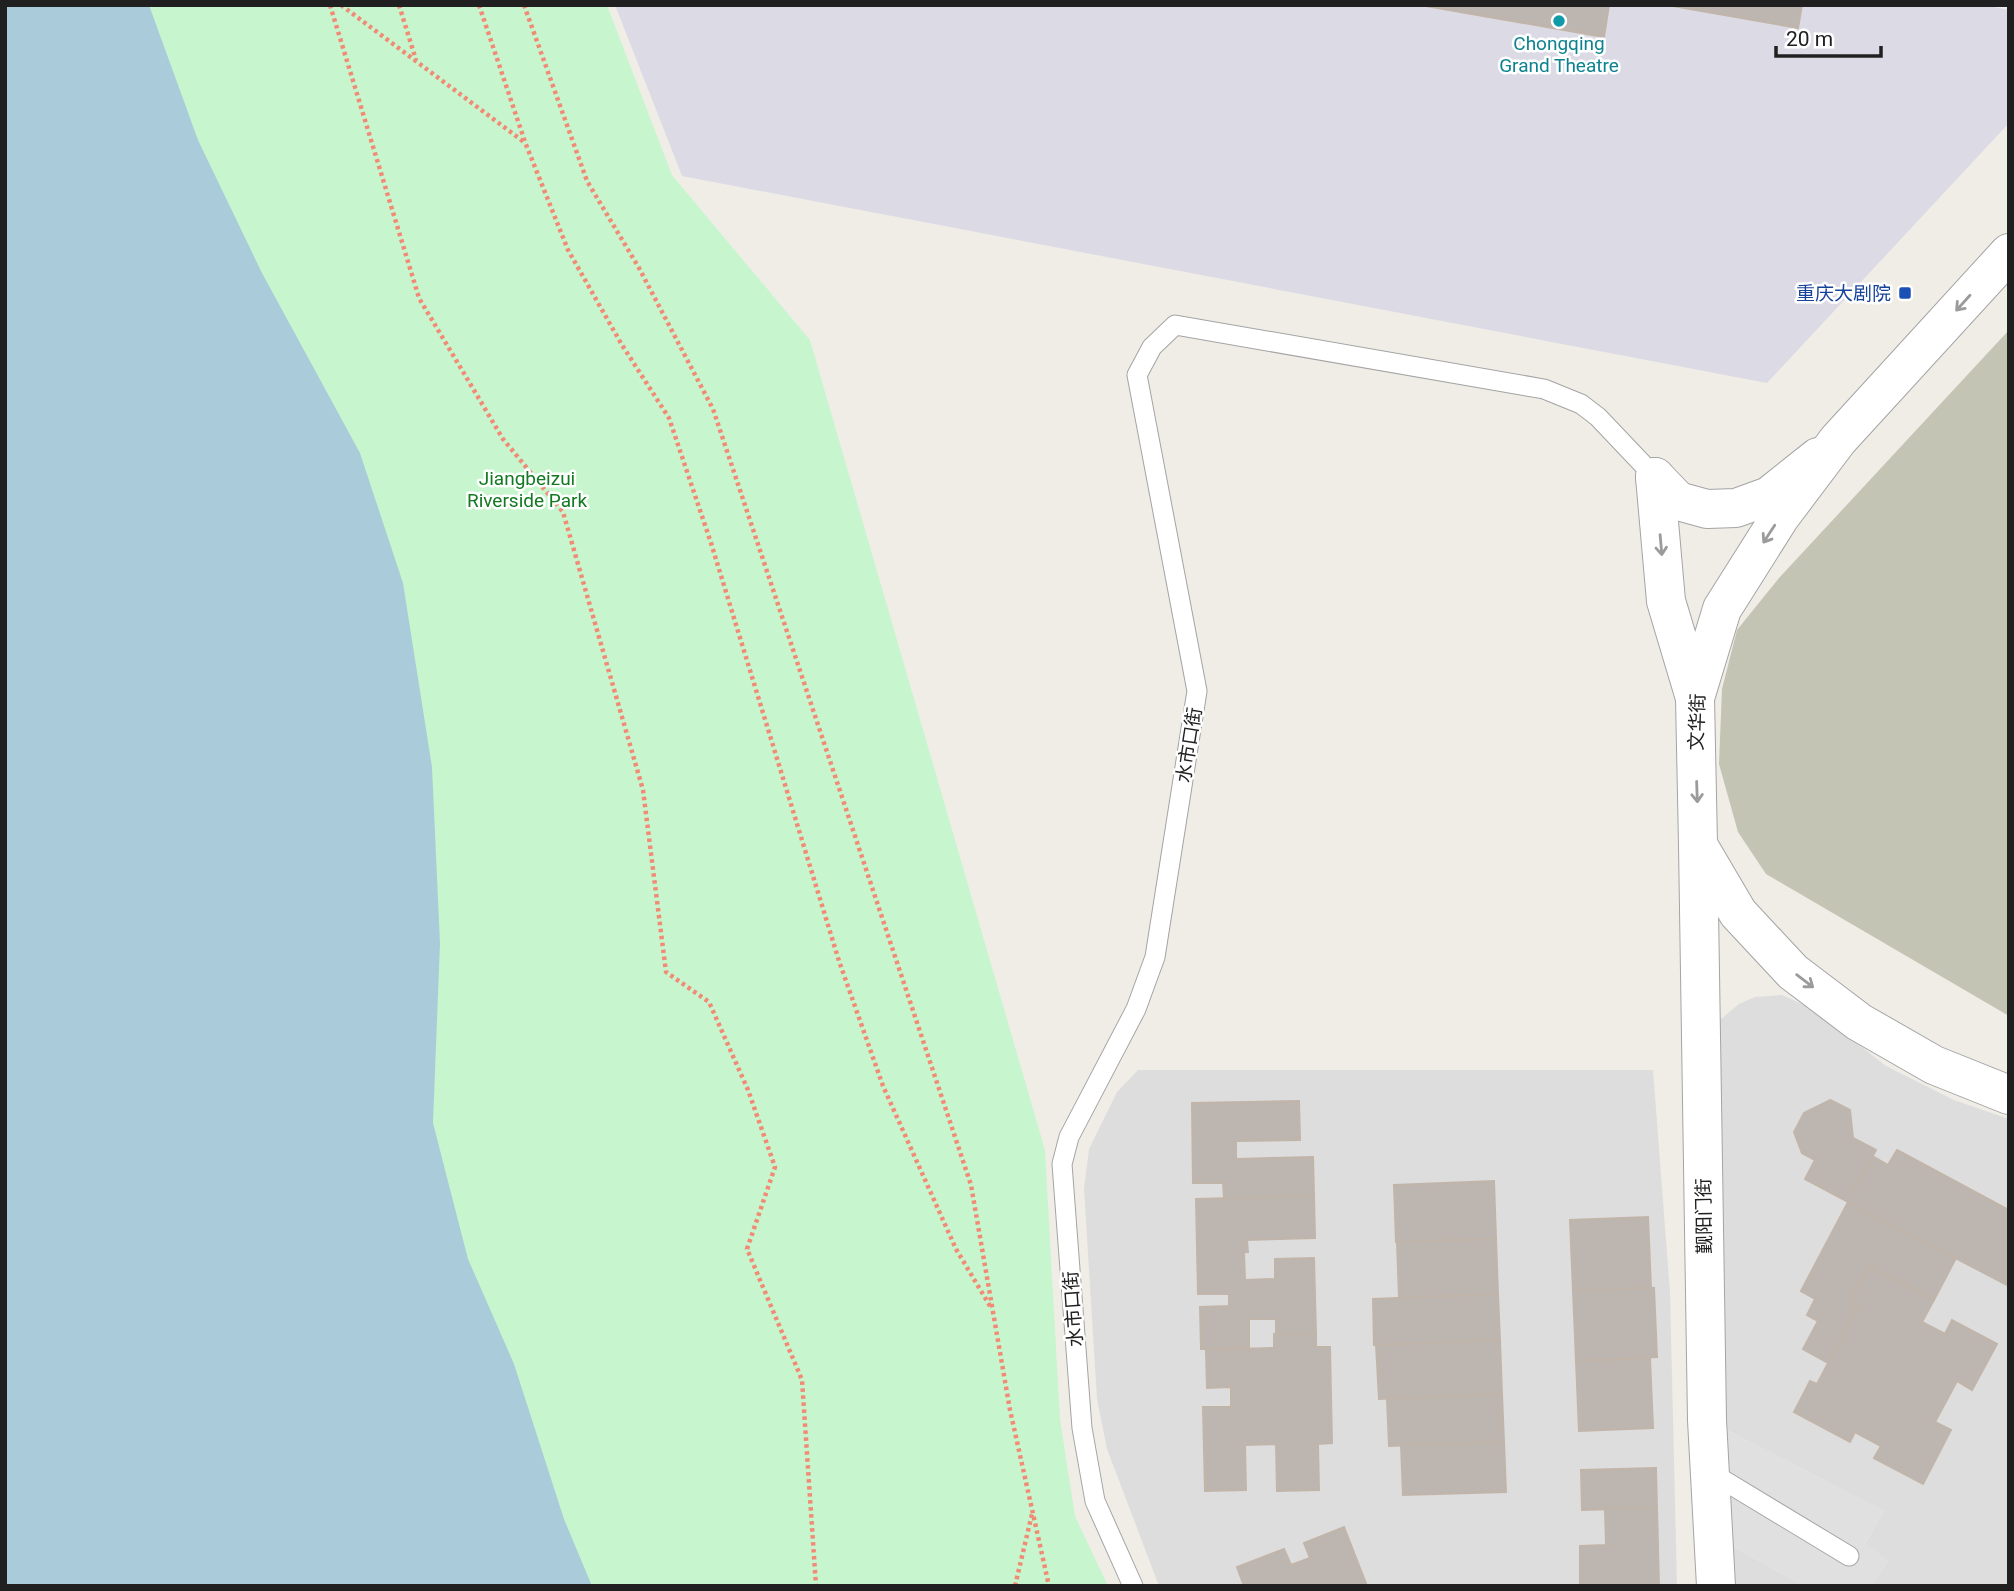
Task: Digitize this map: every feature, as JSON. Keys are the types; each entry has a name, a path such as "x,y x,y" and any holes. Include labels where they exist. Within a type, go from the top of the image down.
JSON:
{"street":[{"name":"文华街","path":"2009,253 1838,440 1780,517 1721,609 1695,698 1698,845 1738,913 1793,972 1859,1022 1934,1065 2009,1095"},
{"path":"1655,477 1678,501 1707,509 1736,508 1769,496 1838,440"},
{"path":"1655,477 1666,601 1695,698"},
{"name":"觐阳门街","path":"1698,845 1710,1472 1716,1586"}],"lane":[{"name":"水市口街","path":"1133,1586 1095,1501 1086,1452 1062,1164 1069,1137 1136,1009 1155,957 1197,691 1137,375 1152,347 1175,326 1544,389 1581,404 1598,417 1655,477"},
{"path":"1710,1472 1849,1556"}],"path":[{"path":"330,5 419,298 503,439 563,512 643,790 666,972 709,1002 748,1090 775,1167 747,1249 802,1380 816,1586"},
{"path":"341,5 525,142"},
{"path":"399,5 416,61"},
{"path":"479,5 525,142 568,250 622,345 669,418 711,543 839,961 883,1086 956,1249 992,1310"},
{"path":"524,5 587,181 639,268 713,409 971,1185 1010,1410 1049,1586"},
{"path":"1015,1586 1033,1514"}],"shaded area":[{"path":"615,5 1420,5 1603,37 1609,5 1667,5 1797,28 1802,5 1984,5 2009,10 2009,123 1767,383 682,176"},
{"path":"2009,330 2009,1016 1766,874 1738,832 1719,764 1722,689 1737,630 1779,578"},
{"path":"1782,995 1813,1009 1886,1066 1954,1100 2009,1119 2009,1586 1871,1586 1888,1561 1865,1544 1884,1511 1721,1427 1715,1024 1739,1004 1755,997"},
{"path":"1138,1070 1653,1070 1670,1292 1677,1586 1159,1586 1107,1449 1097,1399 1084,1189 1089,1149 1117,1092"},
{"path":"1707,1420 1885,1511 1865,1543 1888,1561 1871,1586 1804,1586 1715,1536"},
{"path":"1727,1543 1804,1586 1730,1586"}],"green space":[{"name":"Jiangbeizui Riverside Park","path":"115,5 607,5 672,175 810,340 1045,1150 1060,1419 1075,1516 1108,1586 531,1586"}],"water":[{"path":"5,5 149,5 198,140 262,273 360,453 403,583 432,767 440,943 433,1123 468,1259 514,1364 564,1519 592,1586 5,1586"}],"building":[{"name":"Chongqing Grand Theatre","path":"1420,5 1609,5 1604,37"},
{"name":"Chongqing Grand Theatre","path":"1667,5 1802,5 1798,28"},
{"path":"1830,1100 1850,1110 1853,1138 1876,1150 1848,1202 1805,1179 1815,1160 1802,1153 1794,1132 1804,1113"},
{"path":"1299,1101 1300,1140 1236,1141 1236,1159 1313,1157 1314,1196 1224,1198 1223,1183 1193,1183 1192,1103"},
{"path":"1897,1150 2009,1210 2009,1286 1848,1202 1872,1156 1888,1165"},
{"path":"1494,1181 1496,1239 1396,1242 1394,1185"},
{"path":"1314,1196 1315,1238 1247,1240 1248,1252 1244,1252 1245,1280 1275,1279 1275,1259 1314,1258 1316,1334 1276,1334 1276,1319 1249,1319 1249,1348 1201,1349 1200,1307 1229,1306 1229,1294 1198,1294 1196,1199"},
{"path":"1848,1202 1956,1258 1934,1300 1869,1265 1850,1303 1858,1307 1828,1363 1803,1349 1818,1321 1807,1315 1815,1299 1801,1291"},
{"path":"1648,1217 1651,1288 1573,1291 1570,1220"},
{"path":"1496,1239 1498,1294 1399,1298 1397,1242"},
{"path":"1869,1265 1934,1300 1922,1322 1945,1334 1952,1320 1997,1344 1972,1390 1957,1381 1935,1422 1951,1430 1923,1484 1874,1458 1881,1446 1855,1432 1850,1442 1794,1412 1810,1381 1817,1384 1858,1307 1850,1303"},
{"path":"1654,1288 1657,1357 1576,1361 1573,1291"},
{"path":"1498,1294 1500,1340 1374,1345 1373,1299"},
{"path":"1274,1334 1316,1334 1316,1347 1330,1347 1332,1443 1318,1444 1319,1490 1277,1491 1276,1444 1245,1445 1246,1490 1205,1491 1203,1407 1231,1407 1231,1387 1207,1388 1206,1350 1274,1348"},
{"path":"1500,1340 1502,1394 1379,1399 1376,1345"},
{"path":"1650,1358 1653,1428 1579,1431 1576,1361"},
{"path":"1502,1394 1504,1442 1389,1446 1387,1399"},
{"path":"1504,1442 1506,1492 1403,1495 1401,1445"},
{"path":"1656,1468 1657,1508 1582,1510 1581,1470"},
{"path":"1657,1508 1659,1586 1580,1586 1580,1546 1606,1545 1605,1509"},
{"path":"1344,1527 1367,1586 1244,1586 1237,1567 1284,1549 1291,1565 1310,1558 1304,1543"}],"place":[{"name":"Chongqing Grand Theatre","path":"1559,21"},
{"name":"重庆大剧院","path":"1905,293"}]}
